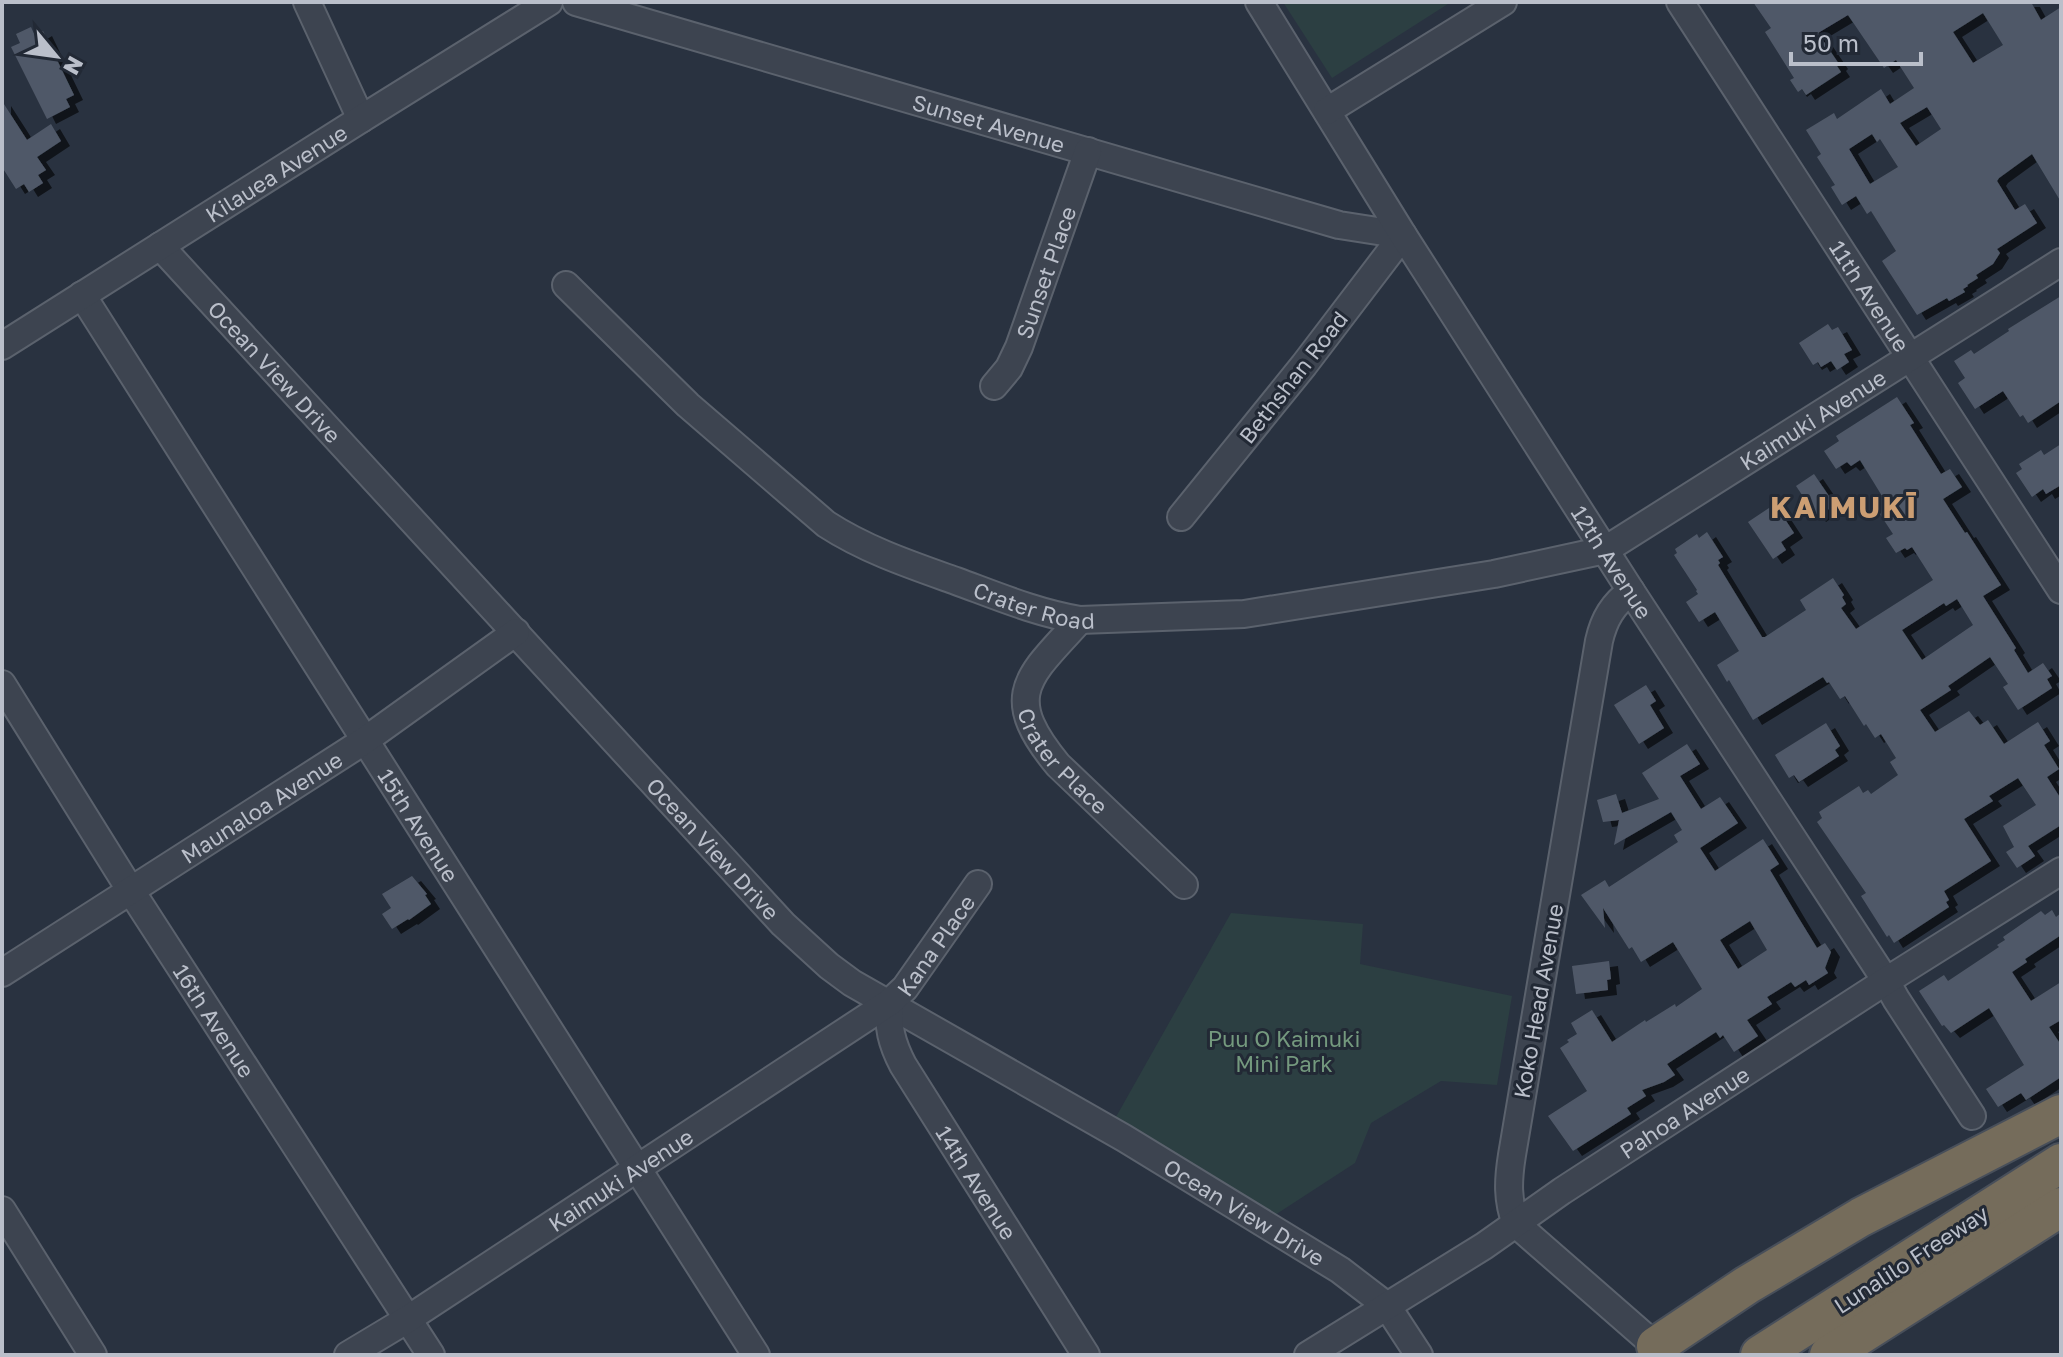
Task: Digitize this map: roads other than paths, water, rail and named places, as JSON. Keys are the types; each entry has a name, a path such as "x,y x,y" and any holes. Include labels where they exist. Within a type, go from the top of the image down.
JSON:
{"highway":[{"path":"1661,1351 1747,1285 1861,1217 2061,1114"},
{"name":"Lunalilo Freeway","path":"1760,1355 2061,1163"},
{"name":"Lunalilo Freeway","path":"1829,1355 2061,1207"}],"street":[{"path":"307,2 361,119"},
{"name":"Kilauea Avenue","path":"2,346 549,2"},
{"name":"Sunset Avenue","path":"576,2 1339,225 1403,235"},
{"name":"12th Avenue","path":"1259,2 1403,235 1972,1116"},
{"path":"1327,111 1503,2"},
{"name":"11th Avenue","path":"1680,2 2061,590"},
{"name":"Sunset Place","path":"994,386 1009,368 1019,347 1088,151"},
{"name":"Bethshan Road","path":"1181,517 1403,235"},
{"name":"Ocean View Drive","path":"160,246 805,945 852,983 1124,1138 1340,1270 1387,1306 1419,1355"},
{"name":"Kaimuki Avenue","path":"1605,550 2061,262"},
{"name":"Crater Road","path":"566,285 688,405 826,524 847,538 899,560 1056,616 1080,620 1244,614 1494,574 1605,550"},
{"name":"15th Avenue","path":"82,295 756,1355"},
{"name":"Koko Head Avenue","path":"1516,1224 1510,1207 1509,1174 1599,641 1610,611 1631,591"},
{"name":"Crater Place","path":"1080,620 1031,678 1025,711 1032,730 1058,765 1184,885"},
{"name":"Maunaloa Avenue","path":"2,973 364,741 516,632"},
{"name":"16th Avenue","path":"2,684 131,891 431,1355"},
{"name":"Pahoa Avenue","path":"1308,1355 2061,871"},
{"name":"Kana Place","path":"890,1002 905,988 978,884"},
{"name":"Kaimuki Avenue","path":"348,1355 408,1319 890,1002"},
{"name":"14th Avenue","path":"890,1002 888,1020 891,1039 903,1065 1086,1355"},
{"path":"2,1210 93,1355"},
{"path":"1516,1224 1661,1351"}],"district":[{"name":"KAIMUKĪ","path":"1844,507"}],"park label":[{"name":"Puu O Kaimuki Mini Park","path":"1284,1050"}]}
